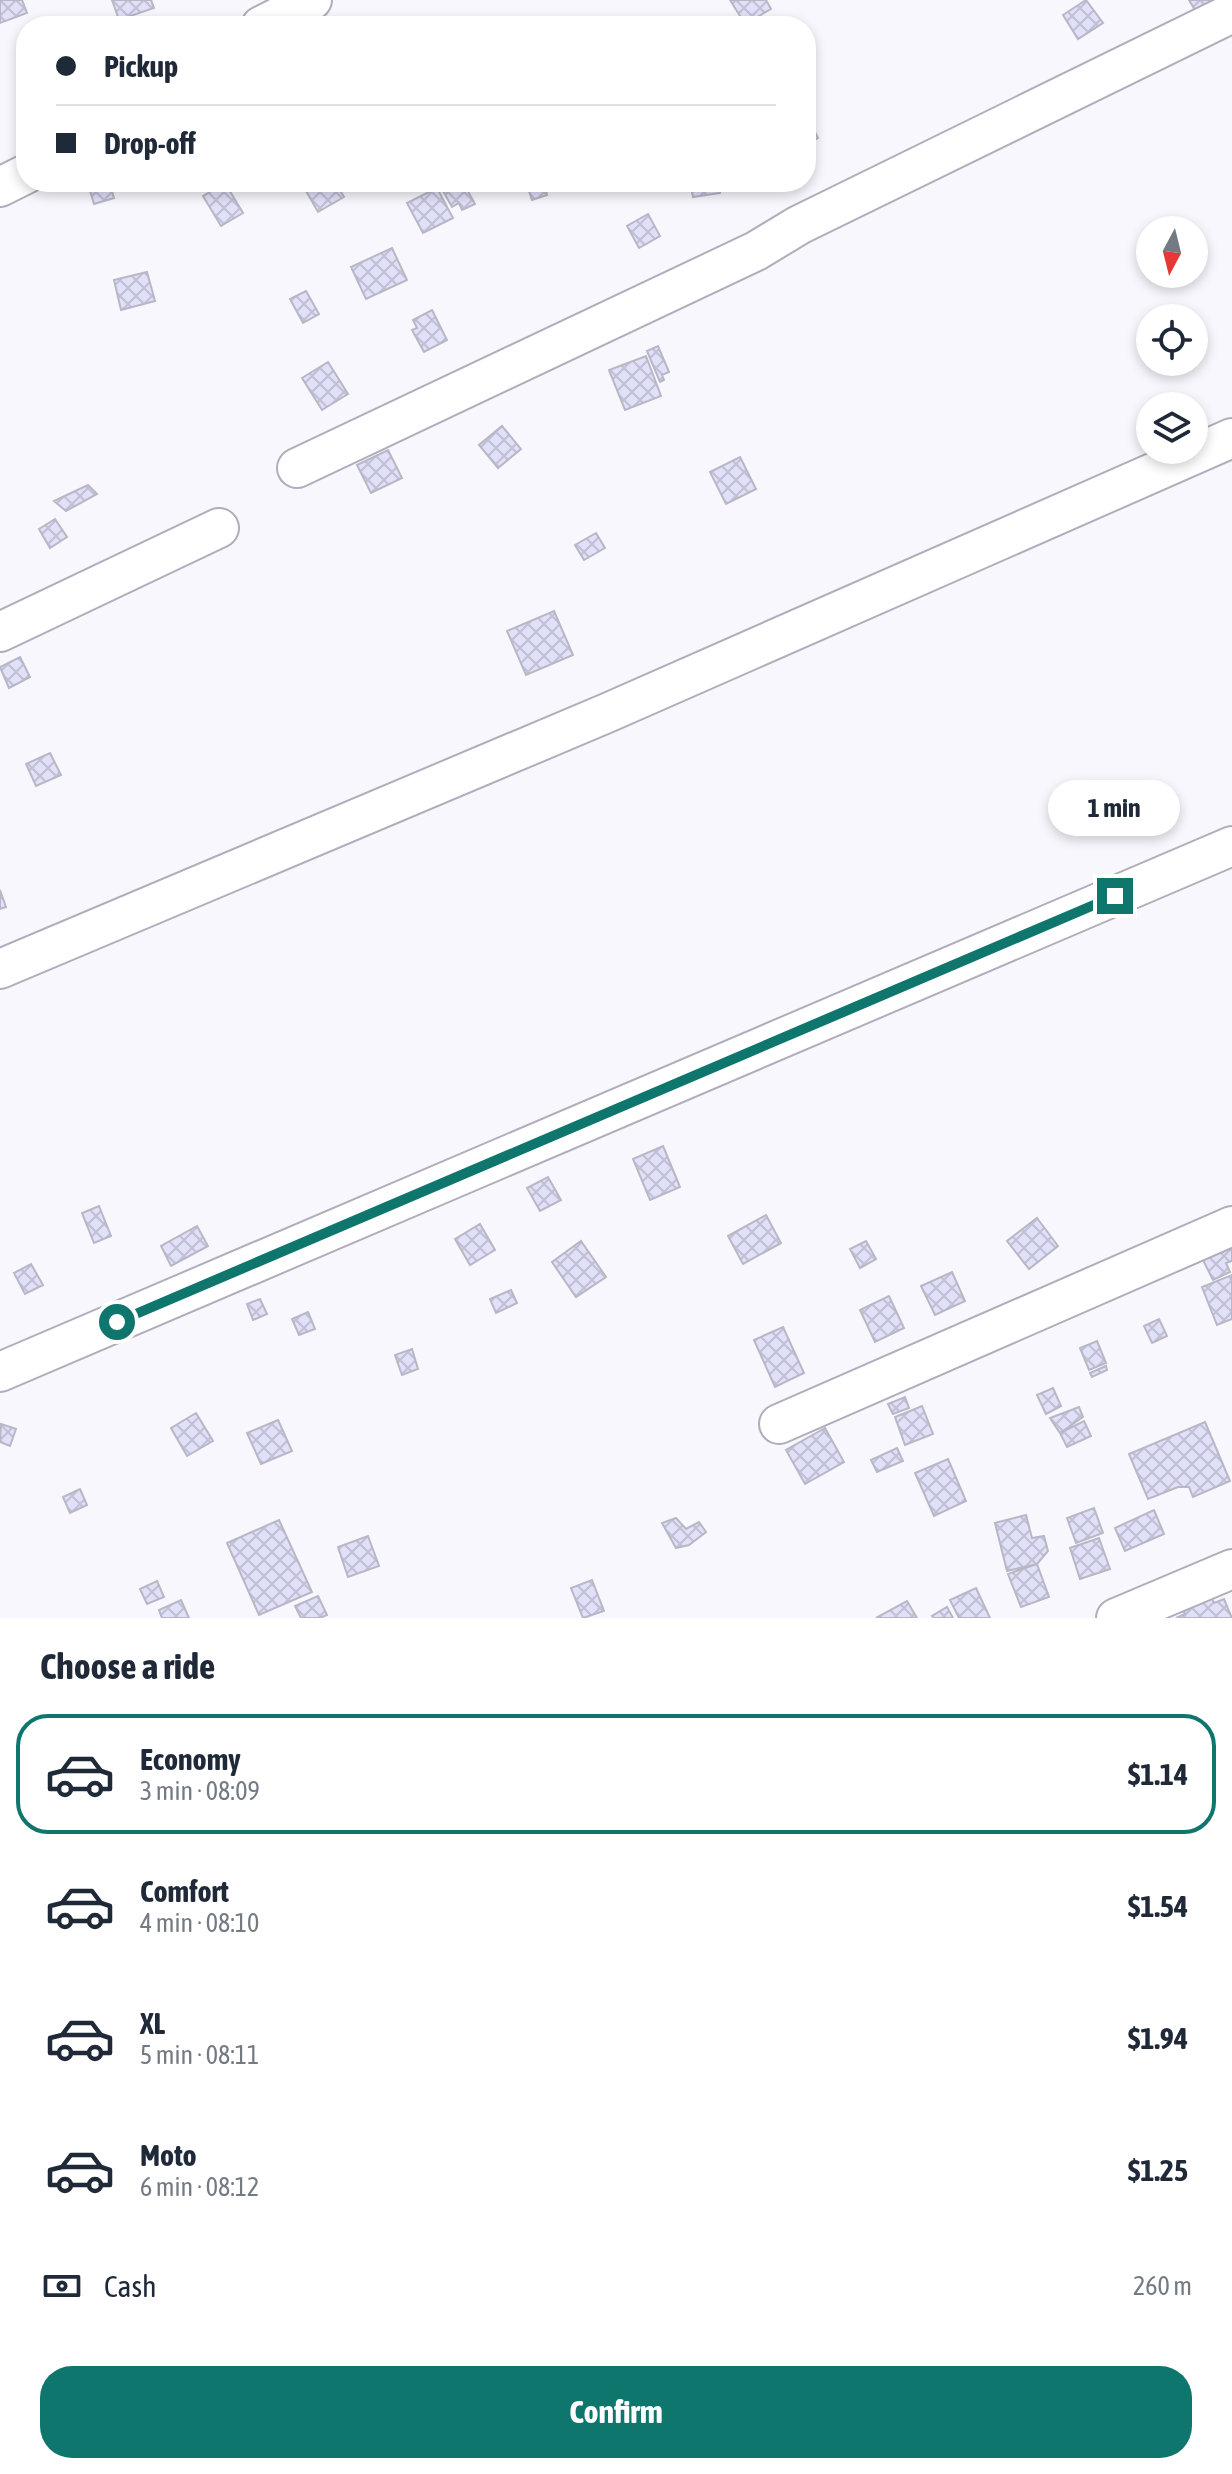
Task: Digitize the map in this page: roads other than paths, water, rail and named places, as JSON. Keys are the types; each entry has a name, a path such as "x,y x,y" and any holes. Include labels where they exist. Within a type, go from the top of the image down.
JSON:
{"street":[{"path":"281,16 312,0"},
{"path":"297,468 756,251 799,225 1232,13"},
{"path":"0,969 607,713 1232,438"},
{"path":"0,632 219,528"},
{"path":"0,1372 1232,846"},
{"path":"779,1424 1232,1226"},
{"path":"1116,1618 1232,1569"}]}
